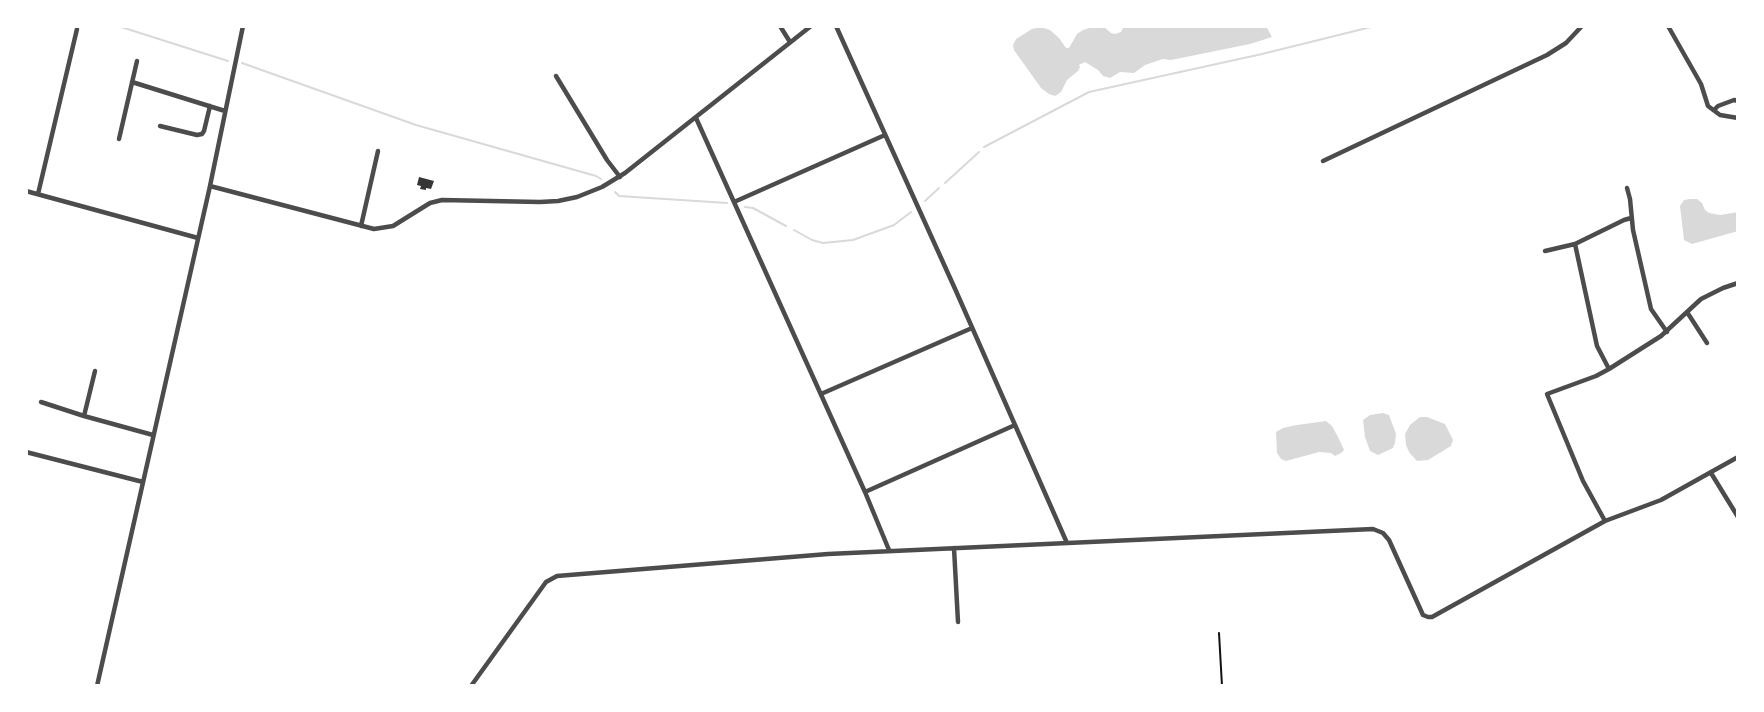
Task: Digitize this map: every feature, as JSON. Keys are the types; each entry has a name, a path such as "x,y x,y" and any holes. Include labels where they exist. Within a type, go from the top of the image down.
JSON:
{"street":[{"path":"97,686 210,186 243,26"},
{"path":"780,26 790,43"},
{"path":"210,186 373,229 393,226 430,203 442,200 558,201 577,197 620,177 811,26"},
{"path":"836,26 1068,543"},
{"path":"1323,161 1547,55 1566,43 1582,26"},
{"path":"1668,26 1701,84 1709,106 1720,115 1738,118"},
{"path":"38,194 77,29"},
{"path":"119,139 137,61"},
{"path":"556,76 620,177"},
{"path":"132,82 225,111"},
{"path":"1714,110 1718,106 1738,101"},
{"path":"160,126 202,134 210,106"},
{"path":"696,118 889,550"},
{"path":"734,202 884,135"},
{"path":"361,226 378,151"},
{"path":"1627,188 1637,251 1651,309 1667,332"},
{"path":"26,191 198,238"},
{"path":"1545,251 1575,244 1631,218"},
{"path":"1575,244 1597,346 1609,369"},
{"path":"1605,521 1583,481 1547,394 1609,369 1654,342 1702,299 1738,283"},
{"path":"1687,312 1707,343"},
{"path":"821,394 972,328"},
{"path":"84,416 95,371"},
{"path":"41,402 153,435"},
{"path":"865,492 1015,425"},
{"path":"26,452 143,482"},
{"path":"471,686 546,582 561,575 889,550 1373,530 1383,533 1389,540 1423,615 1428,618 1605,521 1661,500 1738,457"},
{"path":"1711,472 1738,517"},
{"path":"954,548 958,622"}],"path":[{"path":"1219,633 1222,686"}],"shaded area":[{"path":"1103,26 1115,34 1121,32 1124,26 1266,26 1272,37 1171,60 1163,59 1145,65 1134,73 1120,72 1110,78 1085,62 1079,65 1078,71 1055,96 1041,88 1014,50 1016,39 1032,29 1041,27 1050,30 1069,48 1077,34"},
{"path":"1697,199 1709,213 1720,215 1738,212 1738,231 1692,244 1684,240 1680,206 1684,200"},
{"path":"1370,415 1389,415 1396,434 1395,443 1393,448 1378,455 1370,451 1363,420"},
{"path":"1420,417 1445,424 1453,440 1451,446 1428,460 1417,461 1409,452 1405,434 1410,425"},
{"path":"1326,421 1338,437 1344,450 1341,453 1335,456 1319,452 1286,461 1281,459 1277,453 1276,432 1283,428"}],"building":[{"path":"419,177 434,181 431,189 420,189 421,186 417,185"}],"waterway":[{"path":"118,26 228,61"},
{"path":"984,147 1089,92 1375,26"},
{"path":"242,63 416,125 601,179"},
{"path":"945,183 979,152"},
{"path":"925,201 939,188"},
{"path":"615,192 619,196 727,203"},
{"path":"745,207 753,208 786,226"},
{"path":"794,230 823,243 853,240 894,225 911,212"}]}
